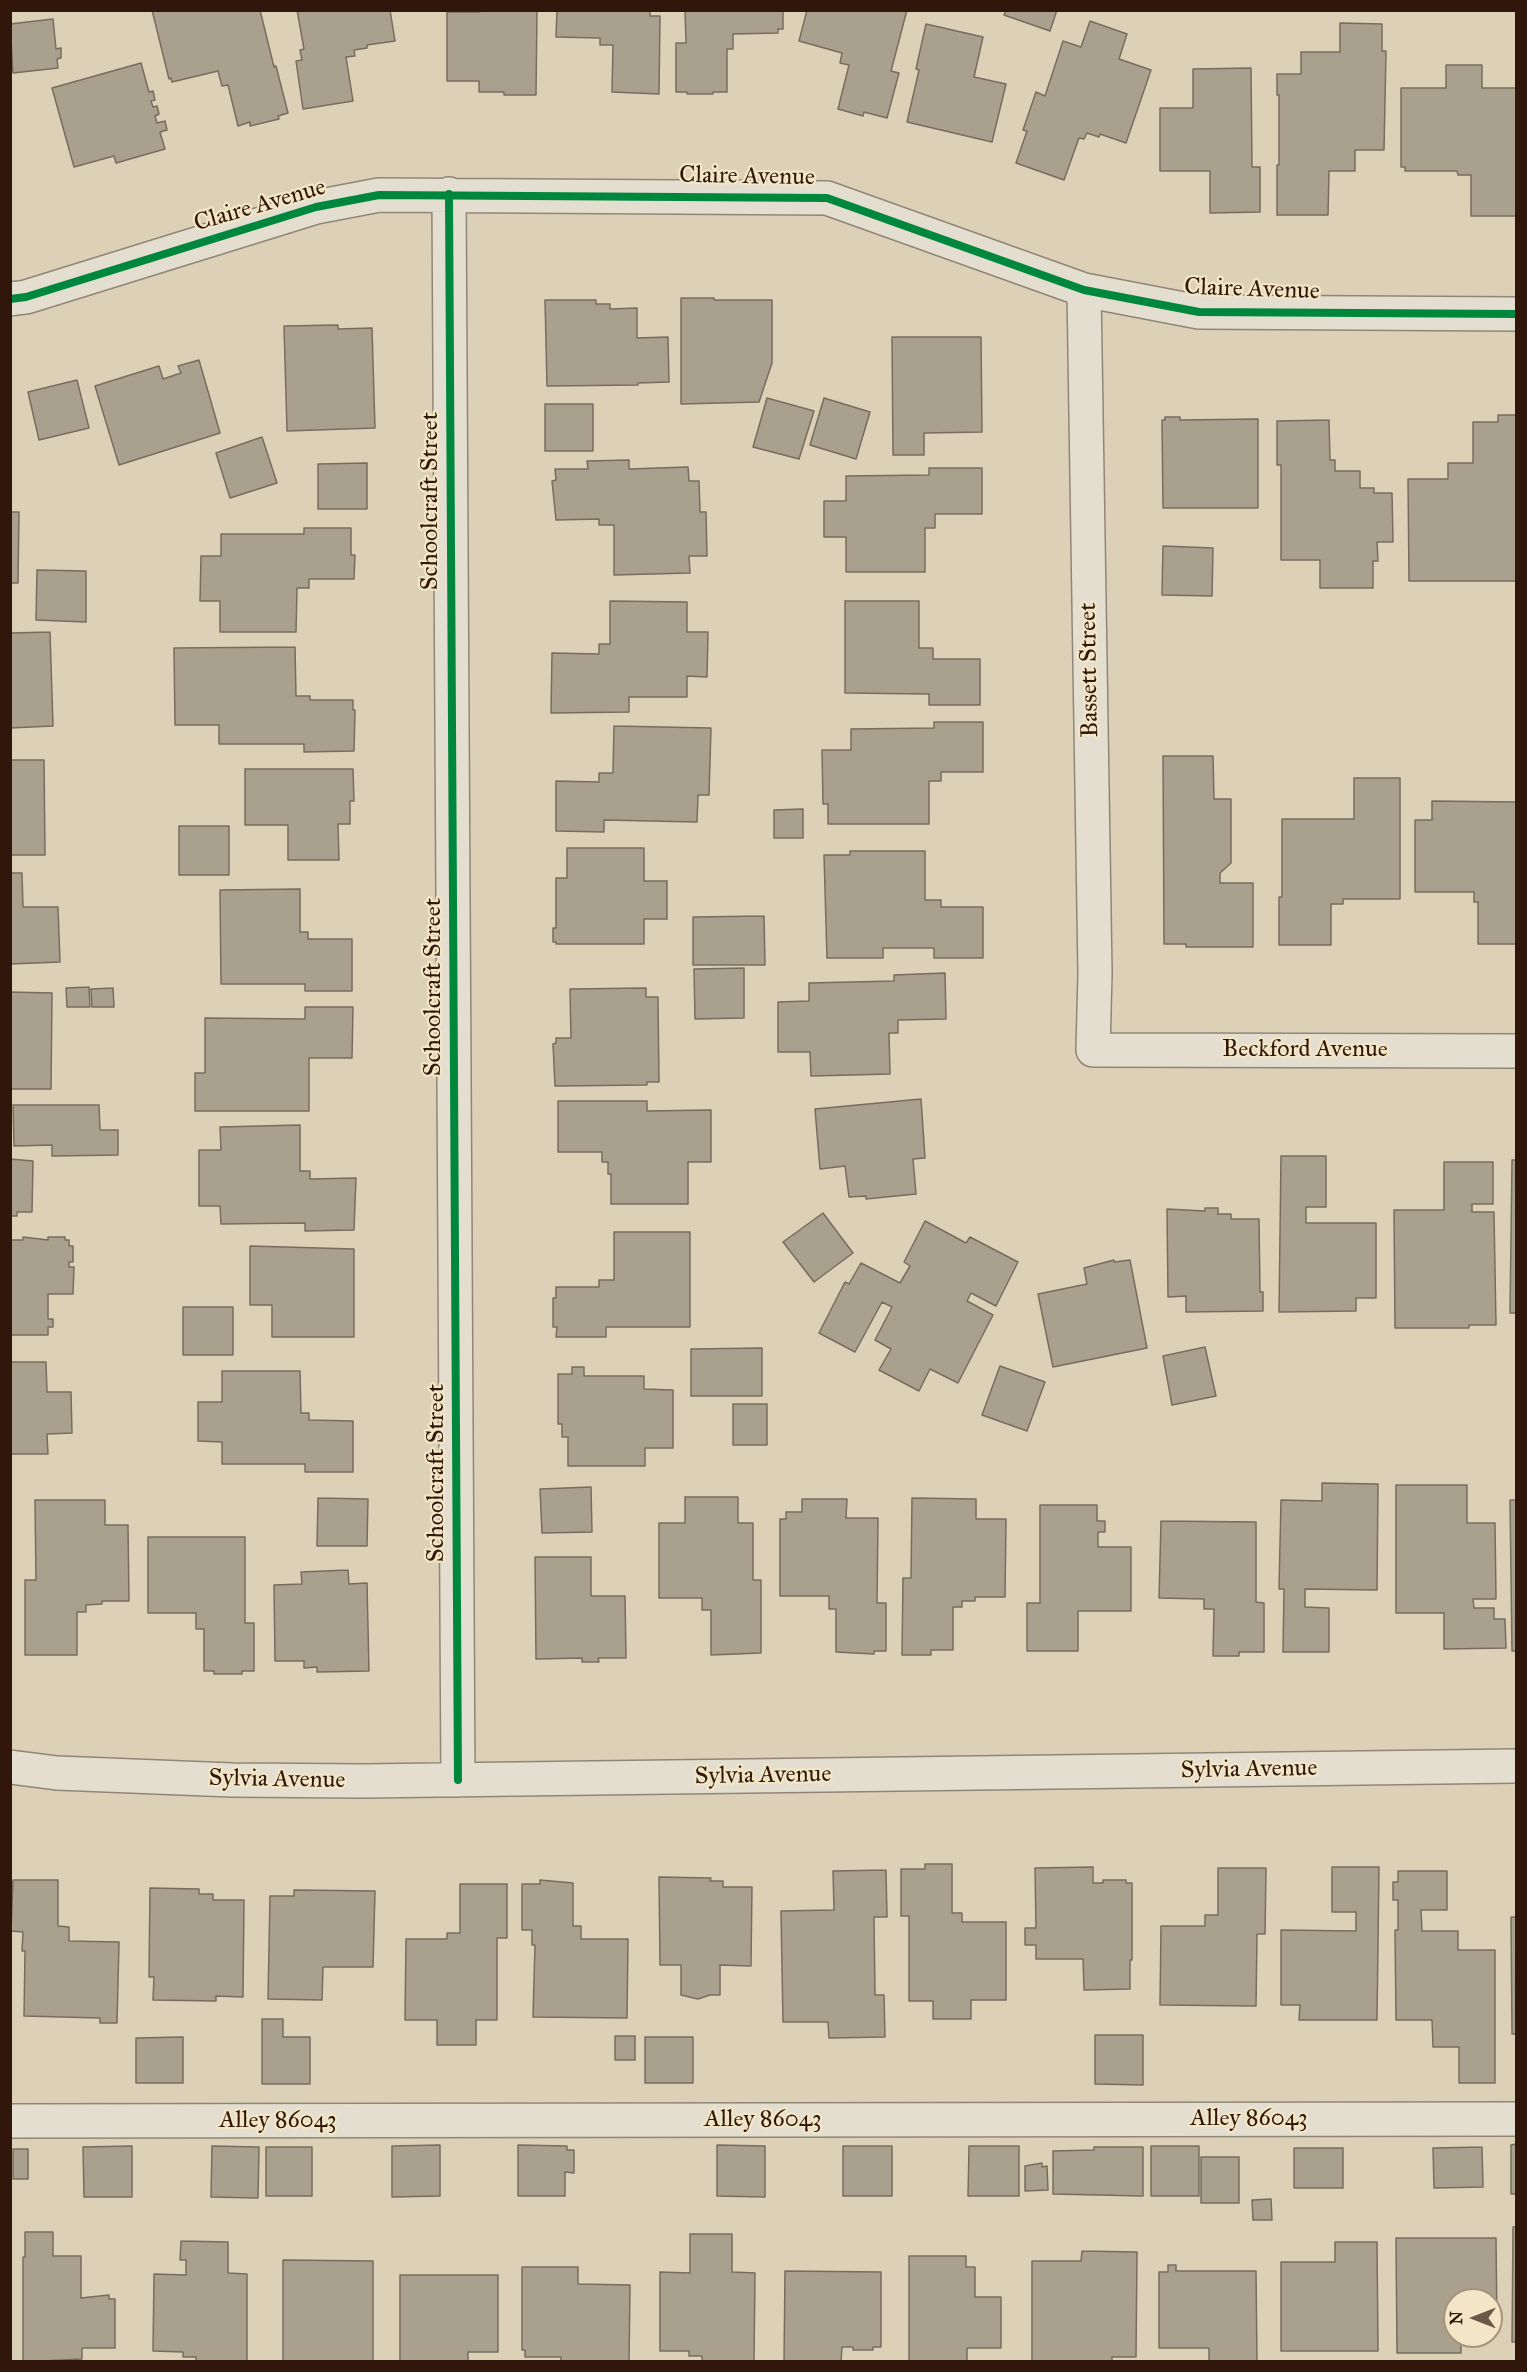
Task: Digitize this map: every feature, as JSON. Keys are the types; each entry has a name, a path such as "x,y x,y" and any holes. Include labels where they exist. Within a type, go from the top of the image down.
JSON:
{"street":[{"name":"Claire Avenue","path":"10,299 26,297 316,207 379,195 449,194 827,198 1084,290 1199,312 1516,314"},
{"name":"Schoolcraft Street","path":"449,194 458,1780"},
{"name":"Bassett Street","path":"1084,290 1095,973 1093,1050"},
{"name":"Beckford Avenue","path":"1093,1050 1516,1051"},
{"name":"Sylvia Avenue","path":"10,1767 57,1773 232,1780 458,1780 1516,1766"},
{"name":"Alley 86043","path":"10,2121 1516,2119"}],"building":[{"path":"152,10 260,10 288,113 278,116 279,119 250,126 250,122 238,126 228,85 222,86 218,71 172,82 171,78 169,79"},
{"path":"297,10 390,10 395,41 367,45 367,48 354,50 355,56 346,57 353,101 303,109 296,61 302,60 300,50 304,49"},
{"path":"481,10 537,10 536,95 479,92 479,81 447,81 447,12 480,12"},
{"path":"557,10 650,10 650,16 660,16 659,94 612,92 613,45 600,45 600,38 556,37"},
{"path":"685,10 783,10 783,29 778,29 778,33 733,34 733,49 727,49 727,92 687,94 687,92 676,92 676,43 686,43"},
{"path":"807,10 907,10 891,71 899,73 887,118 864,112 863,116 838,109 849,65 840,63 842,53 799,41"},
{"path":"1006,10 1057,10 1050,31 1004,15"},
{"path":"53,19 56,49 61,48 61,58 57,59 58,68 13,73 10,24"},
{"path":"1090,21 1127,34 1119,59 1151,70 1126,143 1100,134 1099,137 1087,133 1084,139 1079,138 1064,180 1016,163 1027,131 1023,130 1036,92 1045,96 1063,41 1081,47"},
{"path":"1340,23 1382,24 1382,51 1386,51 1384,150 1355,150 1355,171 1329,171 1328,215 1277,215 1279,95 1277,95 1277,74 1301,74 1301,52 1340,52"},
{"path":"926,24 983,37 974,77 1006,84 992,142 907,122 919,70 916,69"},
{"path":"141,63 149,92 153,91 155,100 151,101 153,107 157,106 159,114 155,116 157,123 165,121 167,130 160,132 165,149 116,163 114,156 74,167 52,88"},
{"path":"1446,65 1482,65 1482,88 1516,88 1516,216 1471,216 1471,175 1458,175 1457,171 1405,171 1405,167 1401,167 1401,88 1446,88"},
{"path":"1251,68 1252,167 1260,167 1260,212 1210,213 1210,171 1160,171 1160,108 1193,108 1193,69"},
{"path":"681,298 772,300 772,363 759,402 681,404"},
{"path":"545,300 596,300 596,304 610,304 610,309 637,308 637,338 668,337 669,382 638,383 638,385 547,386"},
{"path":"338,325 338,329 372,328 375,428 287,431 284,326"},
{"path":"892,337 981,337 982,432 924,433 924,455 893,455"},
{"path":"199,360 220,433 119,465 95,386 159,366 163,379 181,373 178,366"},
{"path":"77,380 89,428 39,440 28,392"},
{"path":"767,398 814,411 799,459 753,447"},
{"path":"824,398 870,412 856,459 810,445"},
{"path":"545,404 593,404 593,451 545,451"},
{"path":"1498,415 1516,415 1516,581 1409,581 1408,479 1448,479 1448,463 1473,463 1473,422 1498,422"},
{"path":"1165,417 1180,417 1180,420 1258,419 1258,508 1163,508 1162,420 1165,420"},
{"path":"1329,420 1330,460 1335,460 1335,471 1360,471 1360,488 1374,488 1374,493 1392,493 1393,542 1377,542 1378,561 1373,561 1373,588 1320,588 1320,560 1281,560 1281,465 1277,465 1277,421"},
{"path":"262,437 277,483 230,498 216,453"},
{"path":"629,460 629,469 688,467 689,481 699,481 700,512 706,512 707,556 689,556 690,573 614,575 614,525 599,525 599,519 556,520 552,481 556,480 555,469 588,469 587,461"},
{"path":"367,463 367,509 318,509 318,464"},
{"path":"929,468 982,468 982,514 935,514 935,528 925,528 925,572 846,572 846,537 824,537 824,501 846,501 846,476 929,475"},
{"path":"10,512 19,512 18,583 10,583"},
{"path":"304,528 351,528 351,555 355,555 354,579 309,579 309,588 297,588 296,632 220,632 220,601 200,601 201,556 221,556 221,534 304,534"},
{"path":"1163,546 1213,548 1212,596 1162,595"},
{"path":"37,570 86,571 86,622 36,620"},
{"path":"610,601 687,602 687,632 708,632 707,677 687,676 687,697 629,697 629,712 551,713 552,653 599,654 599,644 610,644"},
{"path":"845,601 919,601 919,648 933,648 933,659 980,659 980,705 929,705 929,694 845,693"},
{"path":"50,632 53,726 10,728 10,633"},
{"path":"295,647 296,696 310,696 310,700 353,700 353,710 355,710 354,751 304,752 304,744 219,744 219,725 175,725 174,648"},
{"path":"934,722 983,722 983,772 941,772 941,781 929,781 929,824 828,824 828,804 823,804 822,750 851,750 851,729 934,728"},
{"path":"614,726 711,728 709,795 698,795 697,822 604,820 604,832 556,831 556,781 599,782 599,773 613,773"},
{"path":"1163,756 1213,756 1214,799 1231,799 1231,863 1220,873 1220,883 1253,883 1253,947 1186,947 1186,944 1164,944"},
{"path":"10,760 44,760 45,855 10,855"},
{"path":"245,769 353,769 354,801 350,801 350,824 338,824 339,860 288,860 288,825 245,825"},
{"path":"1354,778 1400,778 1400,899 1343,899 1343,904 1331,904 1331,945 1279,945 1279,897 1282,897 1282,819 1354,819"},
{"path":"1432,801 1516,802 1516,944 1478,944 1478,902 1474,902 1474,892 1415,892 1415,820 1432,820"},
{"path":"803,809 803,838 774,838 774,810"},
{"path":"179,826 229,826 229,875 179,875"},
{"path":"567,848 644,848 644,881 667,881 667,919 644,919 644,944 556,944 553,942 553,928 556,928 556,878 567,878"},
{"path":"850,851 925,851 925,900 941,900 941,907 983,907 983,958 934,958 934,948 883,948 883,958 827,958 824,855 850,855"},
{"path":"10,873 22,873 23,907 58,907 60,962 10,964"},
{"path":"300,889 300,932 308,932 308,939 352,939 352,991 305,991 305,984 221,984 220,890"},
{"path":"764,916 765,965 693,965 693,917"},
{"path":"744,968 744,1018 695,1019 694,969"},
{"path":"945,973 946,1019 898,1020 898,1033 889,1033 890,1074 811,1076 810,1052 778,1052 778,1002 809,1001 809,983 894,981 894,975"},
{"path":"89,987 90,1007 67,1007 66,988"},
{"path":"113,988 114,1007 92,1007 91,989"},
{"path":"646,988 646,997 658,997 659,1082 647,1082 647,1085 555,1086 553,1044 556,1043 556,1038 571,1038 570,989"},
{"path":"10,992 52,993 51,1089 10,1089"},
{"path":"305,1007 353,1007 352,1058 309,1058 309,1111 195,1111 195,1073 205,1073 205,1018 305,1019"},
{"path":"921,1099 925,1158 913,1159 916,1194 866,1199 866,1196 849,1197 845,1166 820,1169 815,1109"},
{"path":"558,1101 647,1101 647,1111 711,1110 711,1162 688,1162 688,1204 611,1204 611,1174 608,1174 608,1162 602,1162 602,1152 558,1152"},
{"path":"13,1105 99,1105 100,1130 118,1130 118,1155 52,1156 52,1145 14,1146"},
{"path":"300,1125 300,1171 310,1171 310,1179 356,1178 354,1230 305,1231 305,1223 221,1224 220,1206 199,1206 199,1150 221,1150 220,1127"},
{"path":"1281,1156 1326,1156 1326,1207 1306,1207 1306,1223 1376,1223 1376,1298 1356,1298 1356,1311 1279,1312"},
{"path":"10,1159 33,1161 32,1212 17,1212 17,1216 10,1216"},
{"path":"1512,1160 1516,1160 1516,1313 1510,1313"},
{"path":"1444,1162 1493,1162 1493,1204 1472,1204 1472,1212 1494,1212 1496,1325 1469,1325 1469,1328 1395,1328 1394,1210 1444,1210"},
{"path":"1205,1208 1218,1208 1218,1214 1231,1214 1231,1219 1259,1219 1260,1292 1263,1292 1263,1311 1186,1312 1186,1296 1168,1297 1167,1209 1205,1211"},
{"path":"823,1213 853,1253 814,1282 783,1242"},
{"path":"925,1221 966,1243 970,1237 1018,1262 996,1306 971,1293 967,1301 993,1315 958,1383 930,1369 919,1391 879,1370 891,1349 875,1340 892,1307 882,1302 855,1352 819,1333 845,1282 849,1284 861,1263 900,1283 910,1266 904,1262"},
{"path":"614,1232 690,1232 690,1327 606,1327 606,1337 556,1337 557,1327 553,1327 553,1298 556,1298 556,1287 599,1287 599,1280 614,1280"},
{"path":"10,1235 11,1240 23,1240 23,1237 48,1240 48,1237 65,1237 65,1240 69,1240 69,1246 73,1246 73,1262 69,1262 69,1267 74,1267 73,1294 48,1294 48,1319 53,1319 53,1327 48,1327 48,1335 10,1335"},
{"path":"250,1246 354,1249 354,1337 272,1337 272,1305 250,1305"},
{"path":"1114,1260 1114,1262 1130,1260 1147,1348 1053,1367 1038,1294 1087,1284 1084,1268"},
{"path":"183,1307 233,1307 233,1355 183,1355"},
{"path":"1205,1347 1216,1396 1172,1405 1163,1356"},
{"path":"762,1348 762,1396 691,1396 691,1349"},
{"path":"10,1362 46,1362 47,1392 71,1392 72,1433 47,1434 48,1454 10,1454"},
{"path":"1000,1366 1045,1382 1027,1431 982,1415"},
{"path":"572,1367 584,1367 584,1376 644,1376 644,1389 673,1390 673,1448 645,1448 645,1466 568,1466 568,1437 562,1437 562,1424 558,1424 558,1374 572,1374"},
{"path":"222,1371 300,1371 301,1413 309,1413 309,1420 353,1421 353,1472 305,1472 305,1464 222,1464 222,1442 198,1441 198,1402 222,1402"},
{"path":"733,1404 767,1404 767,1445 733,1445"},
{"path":"1322,1483 1378,1484 1377,1590 1305,1589 1305,1607 1329,1608 1329,1652 1283,1652 1284,1589 1279,1589 1281,1500 1322,1501"},
{"path":"1396,1485 1467,1485 1467,1523 1495,1523 1496,1599 1473,1599 1474,1608 1494,1608 1494,1619 1505,1619 1506,1648 1444,1649 1444,1613 1396,1613"},
{"path":"591,1487 592,1532 542,1533 540,1489"},
{"path":"685,1497 738,1497 738,1523 753,1523 753,1580 761,1580 761,1653 711,1655 711,1610 702,1610 702,1598 659,1598 659,1523 685,1523"},
{"path":"318,1498 368,1499 367,1546 317,1546"},
{"path":"912,1498 976,1499 976,1519 1006,1519 1005,1597 975,1597 975,1601 962,1601 962,1607 953,1607 953,1650 931,1650 931,1655 902,1655 903,1578 911,1578"},
{"path":"802,1499 847,1499 846,1518 878,1518 877,1603 886,1603 886,1651 874,1651 874,1654 836,1652 836,1609 829,1609 829,1596 780,1596 780,1519 786,1519 786,1512 802,1512"},
{"path":"35,1500 105,1500 105,1525 128,1525 129,1601 102,1601 102,1604 86,1605 86,1612 77,1612 77,1655 25,1655 25,1580 36,1580"},
{"path":"1510,1500 1516,1500 1516,1651 1512,1651"},
{"path":"1040,1505 1097,1505 1097,1521 1105,1521 1105,1532 1098,1532 1098,1547 1131,1547 1131,1611 1078,1611 1078,1651 1027,1651 1027,1603 1040,1603"},
{"path":"1161,1521 1256,1522 1256,1602 1264,1603 1264,1652 1239,1652 1239,1656 1213,1656 1214,1609 1204,1609 1204,1599 1159,1598"},
{"path":"148,1537 245,1537 245,1623 254,1623 254,1671 242,1671 242,1674 214,1674 214,1671 204,1671 204,1629 196,1629 196,1613 148,1613"},
{"path":"535,1557 591,1557 591,1596 625,1596 626,1658 598,1658 599,1662 582,1662 582,1658 536,1659"},
{"path":"348,1570 349,1584 367,1583 369,1671 317,1672 317,1667 304,1668 304,1661 275,1661 274,1585 302,1584 301,1572"},
{"path":"925,1864 952,1864 952,1913 962,1913 962,1922 1006,1922 1006,2000 971,2000 971,2019 933,2019 933,2001 909,2001 909,1916 901,1916 901,1869 925,1869"},
{"path":"1093,1867 1093,1883 1103,1883 1103,1880 1126,1880 1126,1883 1132,1883 1130,1989 1084,1990 1083,1959 1036,1959 1036,1945 1025,1945 1025,1928 1036,1928 1035,1868"},
{"path":"1332,1867 1379,1867 1377,2020 1299,2020 1300,2005 1281,2005 1281,1930 1356,1931 1356,1912 1332,1912"},
{"path":"1218,1868 1266,1868 1265,1934 1257,1934 1256,2006 1160,2005 1161,1926 1205,1926 1205,1915 1218,1915"},
{"path":"886,1870 887,1917 874,1917 875,1995 884,1995 885,2037 829,2038 828,2022 783,2022 781,1911 834,1910 833,1871"},
{"path":"1398,1871 1447,1871 1447,1910 1421,1910 1422,1931 1458,1931 1458,1950 1495,1950 1495,2083 1459,2083 1459,2047 1433,2047 1432,2020 1396,2020 1395,1930 1398,1930 1398,1900 1393,1900 1393,1882 1398,1882"},
{"path":"659,1877 711,1878 710,1881 723,1881 723,1887 752,1887 751,1966 720,1965 720,1995 698,1999 681,1995 681,1965 660,1965"},
{"path":"13,1880 58,1880 58,1926 69,1927 69,1941 119,1942 117,2023 100,2023 100,2018 24,2016 25,1951 22,1951 23,1932 11,1931"},
{"path":"540,1880 573,1883 573,1926 581,1926 581,1939 628,1939 627,2018 533,2017 535,1945 532,1945 532,1930 522,1930 522,1884 540,1884"},
{"path":"460,1884 507,1884 507,1938 497,1938 497,2020 476,2020 476,2045 437,2045 437,2020 405,2020 406,1939 447,1939 447,1933 460,1933"},
{"path":"150,1888 199,1889 199,1894 213,1894 213,1900 244,1900 243,1997 216,1996 216,2001 153,2000 154,1977 149,1977"},
{"path":"294,1890 375,1891 373,1967 323,1967 322,2000 268,1999 270,1896 294,1896"},
{"path":"1511,1917 1516,1917 1516,2034 1512,2034"},
{"path":"262,2019 283,2019 283,2037 310,2037 310,2084 262,2084"},
{"path":"1095,2035 1143,2035 1143,2085 1095,2084"},
{"path":"615,2036 635,2036 635,2060 615,2060"},
{"path":"183,2037 183,2083 136,2083 136,2038"},
{"path":"645,2037 693,2037 693,2083 645,2083"},
{"path":"1516,2144 1516,2194 1511,2194 1511,2145"},
{"path":"440,2145 440,2196 392,2197 392,2146"},
{"path":"518,2145 567,2146 567,2150 574,2150 574,2173 565,2172 565,2196 518,2196"},
{"path":"717,2145 765,2146 765,2197 717,2196"},
{"path":"132,2146 132,2197 84,2197 83,2147"},
{"path":"212,2146 259,2147 258,2198 211,2197"},
{"path":"843,2146 892,2146 892,2196 843,2196"},
{"path":"969,2146 1019,2146 1019,2196 968,2196"},
{"path":"1151,2146 1199,2146 1199,2196 1151,2196"},
{"path":"266,2147 312,2147 312,2196 266,2196"},
{"path":"1094,2147 1143,2147 1143,2196 1053,2194 1053,2151 1094,2150"},
{"path":"1482,2147 1483,2187 1434,2188 1433,2148"},
{"path":"1294,2148 1343,2148 1343,2188 1294,2188"},
{"path":"13,2149 28,2149 28,2179 13,2179"},
{"path":"1201,2157 1239,2157 1239,2203 1201,2203"},
{"path":"1042,2163 1042,2167 1047,2166 1048,2190 1025,2191 1025,2166"},
{"path":"1271,2199 1272,2220 1253,2220 1252,2200"},
{"path":"1513,2227 1516,2227 1516,2342 1512,2342"},
{"path":"25,2232 53,2232 53,2256 81,2256 81,2298 109,2295 109,2299 115,2299 115,2348 82,2348 82,2359 23,2362"},
{"path":"690,2234 732,2234 732,2272 755,2273 754,2361 702,2361 702,2356 689,2356 689,2351 660,2351 660,2272 690,2273"},
{"path":"1396,2238 1496,2238 1497,2288 1443,2288 1443,2348 1461,2348 1461,2353 1397,2353"},
{"path":"181,2241 228,2242 228,2273 247,2274 247,2362 196,2362 196,2357 183,2357 183,2352 153,2351 154,2274 186,2275 186,2260 180,2260"},
{"path":"1335,2242 1377,2242 1378,2351 1281,2351 1281,2262 1335,2262"},
{"path":"1082,2251 1137,2252 1136,2357 1112,2357 1112,2362 1032,2362 1032,2261 1081,2261"},
{"path":"909,2256 966,2256 966,2267 975,2267 975,2297 1001,2297 1001,2348 967,2348 967,2361 909,2361"},
{"path":"283,2260 373,2261 373,2362 283,2362"},
{"path":"1168,2265 1176,2265 1176,2271 1256,2271 1257,2362 1209,2362 1209,2348 1159,2348 1159,2272 1168,2272"},
{"path":"522,2267 578,2267 578,2284 630,2285 629,2362 561,2362 561,2357 525,2357 525,2350 522,2350"},
{"path":"785,2271 881,2272 881,2347 873,2347 873,2350 853,2350 853,2347 842,2347 841,2362 784,2362"},
{"path":"400,2275 498,2275 498,2352 468,2352 468,2362 400,2362"}],"cycle path":[{"path":"449,194 458,1780"},
{"path":"10,299 26,297 316,207 379,195 827,198 1084,290 1199,312 1516,314"}]}
